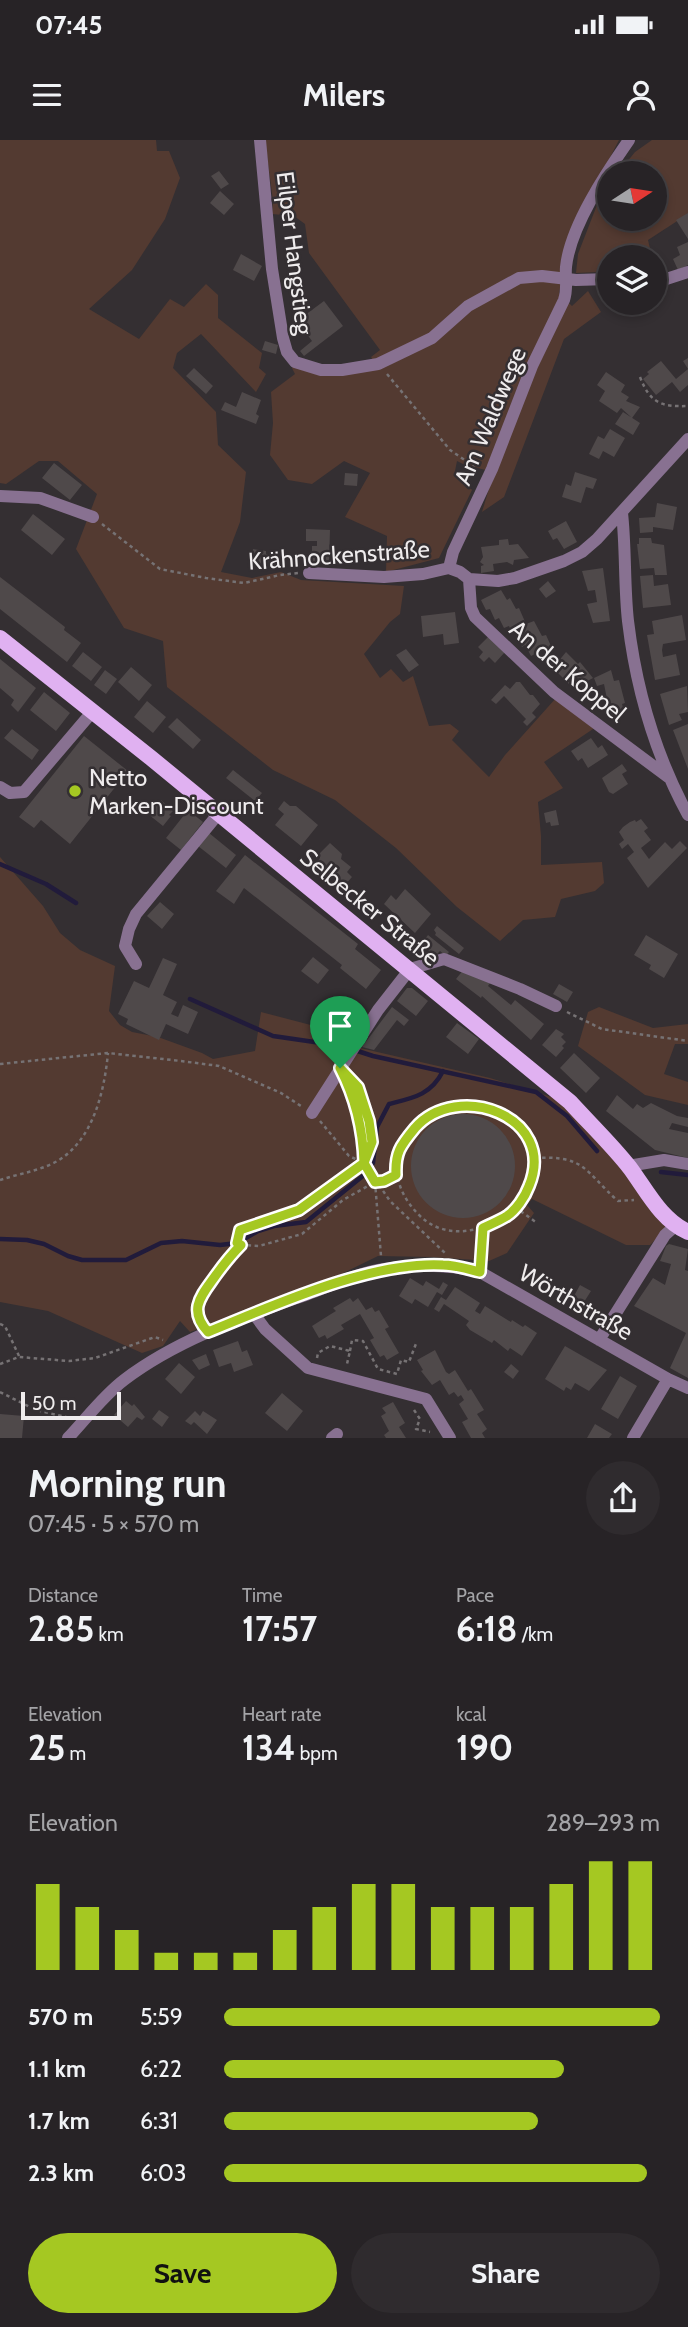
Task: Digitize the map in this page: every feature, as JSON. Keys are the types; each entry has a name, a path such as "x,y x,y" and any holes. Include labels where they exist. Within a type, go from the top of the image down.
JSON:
{"main road":[{"name":"Selbecker Straße","path":"0,638 219,813 570,1102 681,1230"}],"street":[{"name":"Eilper Hangstieg","path":"260,140 272,269 287,352 295,362 321,370 360,368 378,363 432,338 468,306 519,278 542,275 568,280"},
{"name":"Am Waldwege","path":"449,568 453,552 532,366 564,300 568,280 566,268 588,206 629,140"},
{"path":"667,279 688,272"},
{"path":"568,280 597,279"},
{"name":"Krähnockenstraße","path":"309,573 384,577 423,574 449,568 469,579 498,581 564,561 597,540 688,439"},
{"path":"0,496 40,498 93,517"},
{"path":"622,513 628,618 635,668 668,778 688,815"},
{"name":"An der Koppel","path":"469,579 471,608 475,617 554,692 668,778"},
{"path":"0,788 10,793 24,792 93,711"},
{"path":"136,964 125,946 134,918 219,813"},
{"path":"312,1113 348,1056 410,969 444,959 556,1006"},
{"path":"628,1166 664,1160 688,1164"},
{"path":"600,1340 665,1235 681,1230"},
{"name":"Wörthstraße","path":"68,1438 122,1381 177,1345 351,1278 382,1270 440,1264 473,1270 688,1388"},
{"path":"254,1314 265,1329 308,1368 426,1399 450,1438"},
{"path":"633,1438 668,1379"}],"path":[{"path":"378,363 450,450 472,465 485,482"},
{"path":"640,377 645,389 658,404 671,407 688,406"},
{"name":"Krähnockenstraße","path":"93,517 160,569 244,583 279,575 309,573"},
{"path":"556,1006 602,1029 688,1041"},
{"path":"0,1064 108,1053 219,1066 281,1093 312,1113 349,1156 364,1163"},
{"path":"0,1180 49,1166 76,1148 92,1119 104,1087 108,1053"},
{"path":"340,1068 352,1090 359,1115 364,1163 390,1201 434,1243 473,1270 483,1228"},
{"path":"340,1068 358,1087 369,1121 372,1142 364,1163 299,1210 240,1230 237,1243 259,1246 302,1234 343,1200 375,1182 396,1175"},
{"path":"467,1106 494,1110 512,1119 525,1132 535,1158 526,1195 509,1215 483,1228 461,1231 439,1228 423,1220 398,1186 396,1175 395,1156 418,1125 439,1111 467,1106"},
{"path":"535,1158 572,1160 590,1171 618,1201 628,1202 649,1194"},
{"path":"375,1182 382,1270"},
{"path":"515,1207 537,1223"},
{"path":"208,1332 200,1323 198,1308 202,1292 241,1245"},
{"path":"0,1324 5,1326 19,1357"},
{"path":"0,1364 19,1357 69,1361 95,1358 155,1337 177,1345"},
{"path":"346,1368 352,1340 363,1341 378,1369 397,1374 401,1360 409,1362 418,1341"},
{"path":"315,1370 318,1353 330,1346 350,1351"},
{"path":"0,1392 36,1410 70,1418 88,1417"},
{"path":"405,1393 402,1403 411,1405 420,1419 416,1429 429,1432"}],"shaded area":[{"path":"0,140 156,140 157,151 169,151 180,178 165,219 132,270 89,309 139,339 170,299 184,307 206,284 218,295 218,318 262,353 259,368 266,374 256,392 201,334 177,353 173,368 216,412 218,445 246,472 240,522 221,572 252,578 281,572 301,580 404,586 400,614 364,654 380,678 391,669 403,682 413,676 429,726 450,724 459,731 452,740 489,777 556,698 596,727 544,762 563,788 538,802 541,865 602,862 604,883 595,891 561,899 555,917 523,920 500,941 457,907 396,848 335,800 273,770 167,687 163,641 124,628 76,549 97,494 58,461 39,461 6,484 0,483"},
{"path":"265,140 619,140 608,161 597,161 597,183 583,210 567,256 559,293 572,306 588,291 597,306 597,315 564,339 504,497 482,512 494,472 457,461 455,471 472,490 439,558 386,572 387,536 345,517 370,473 344,461 312,484 288,480 270,455 273,423 271,392 295,374 292,368 298,360 331,366 373,360 371,357 380,350 309,253 305,224 294,216 272,214 273,201"},
{"path":"652,140 688,140 688,214 667,228 667,161 628,161"},
{"path":"597,205 597,231 662,231 648,240 649,245 597,245 597,272 576,273 578,254"},
{"path":"0,857 43,906 60,933 80,950 115,966 109,1011 120,1025 132,1032 158,1037 213,1059 255,1051 261,1012 349,1035 360,1048 490,1078 558,1099 625,1167 668,1227 650,1245 626,1245 532,1199 527,1205 534,1213 507,1253 489,1261 378,1256 325,1282 190,1332 180,1321 163,1346 142,1353 48,1311 0,1302"},
{"path":"599,1007 653,1028 688,1024 688,1044 675,1044 664,1074 688,1082 688,1105 645,1095 578,1046 588,1012"}],"building":[{"path":"219,171 229,184 221,189 211,176"},
{"path":"220,191 234,204 224,215 210,203"},
{"path":"688,213 688,239 676,220"},
{"path":"688,242 688,265 678,270 673,259 680,255 677,247"},
{"path":"241,254 262,266 254,281 233,270"},
{"path":"324,301 343,326 304,356 300,351 312,341 297,321"},
{"path":"265,341 278,345 276,354 262,350"},
{"path":"661,361 676,379 688,369 688,385 680,392 672,382 656,395 643,379 649,374 647,372"},
{"path":"194,368 213,386 206,394 186,376"},
{"path":"606,372 625,385 621,392 629,397 626,401 640,407 632,418 621,408 617,413 599,401 605,391 597,385"},
{"path":"242,392 261,400 256,424 221,410 225,402 236,407"},
{"path":"623,412 640,423 633,435 615,424"},
{"path":"610,429 625,438 614,457 603,451 599,459 589,454 598,436 604,439"},
{"path":"54,463 82,485 70,500 42,478"},
{"path":"575,472 597,479 593,489 586,487 581,503 562,497 566,484 571,486"},
{"path":"345,473 358,474 357,486 344,485"},
{"path":"657,503 677,507 673,530 653,527 653,532 640,533 639,518 655,517"},
{"path":"33,514 65,539 52,555 21,530"},
{"path":"566,521 577,542 564,549 557,538 553,540 548,531"},
{"path":"306,529 330,530 329,563 312,563 312,546 317,546 317,541 306,541"},
{"path":"639,538 651,538 652,543 664,545 667,575 655,575 654,568 640,569 637,544"},
{"path":"508,539 509,545 518,544 529,558 514,560 513,565 507,562 493,564 494,571 481,573 481,566 484,565 480,562 483,557 481,547 499,545 499,540"},
{"path":"253,549 280,556 279,565 251,566"},
{"path":"603,568 610,621 593,623 587,604 597,602 595,590 588,591 582,571"},
{"path":"653,575 654,586 668,584 671,605 643,608 640,576"},
{"path":"0,577 65,627 64,630 81,643 67,662 0,609"},
{"path":"548,581 556,591 546,598 539,589"},
{"path":"501,590 507,600 510,598 516,609 519,608 526,624 534,621 551,646 531,656 525,645 522,647 514,630 511,631 509,626 504,628 499,618 495,620 490,609 486,610 481,600"},
{"path":"455,612 459,643 444,645 443,634 423,637 421,616"},
{"path":"682,615 686,640 663,644 662,650 663,657 676,654 680,675 655,680 647,635 654,634 652,621"},
{"path":"488,637 505,652 495,663 489,657 484,662 479,657 483,652 478,647"},
{"path":"406,649 419,665 409,672 396,655"},
{"path":"83,652 102,667 91,681 72,666"},
{"path":"566,652 578,664 580,662 593,678 582,684 576,676 569,684 553,668"},
{"path":"0,659 36,688 18,712 11,705 14,700 0,688"},
{"path":"131,667 152,685 139,701 118,682"},
{"path":"105,670 117,679 106,694 94,685"},
{"path":"611,670 614,681 619,680 625,703 622,704 625,714 615,717 610,714 604,684 597,686 594,678"},
{"path":"516,682 520,682 540,704 532,713 536,717 527,726 523,722 526,719 504,696 496,704 491,700 505,685 510,689"},
{"path":"687,686 688,712 679,714 682,720 669,725 660,694"},
{"path":"44,692 70,713 56,731 30,710"},
{"path":"147,701 166,717 153,733 134,717"},
{"path":"177,718 201,740 193,749 168,727"},
{"path":"688,724 688,769 673,730"},
{"path":"12,729 39,750 32,760 4,738"},
{"path":"84,736 128,771 70,844 41,820 34,828 19,817"},
{"path":"591,738 598,748 602,745 608,755 588,768 582,758 578,761 571,751"},
{"path":"622,764 627,771 622,774 628,784 613,794 609,792 602,778"},
{"path":"233,770 262,793 255,801 226,778"},
{"path":"161,800 173,811 163,826 148,814"},
{"path":"284,801 290,806 296,806 318,825 301,846 275,825 284,814 278,809"},
{"path":"188,810 203,822 181,850 166,838"},
{"path":"556,810 559,825 551,826 550,822 546,823 544,813"},
{"path":"641,819 648,828 644,831 651,840 641,848 649,859 665,842 672,849 680,841 687,848 648,888 627,858 634,852 628,844 622,849 619,844 624,840 619,832 623,827"},
{"path":"209,833 236,855 226,868 198,846"},
{"path":"330,843 342,854 341,859 351,867 347,872 352,877 345,885 317,862 320,853"},
{"path":"245,855 358,944 355,949 381,970 366,989 340,968 342,965 244,888 234,904 216,891"},
{"path":"405,889 431,914 415,933 384,904 391,895 396,900"},
{"path":"160,902 174,914 162,929 147,916"},
{"path":"437,926 464,948 459,954 435,935"},
{"path":"428,935 449,952 446,956 440,951 435,956 421,944"},
{"path":"646,935 678,954 664,978 649,969 651,965 634,955"},
{"path":"313,957 329,970 318,984 301,971"},
{"path":"163,958 177,964 163,995 177,1002 171,1014 178,1017 183,1005 198,1012 188,1034 166,1024 159,1040 126,1024 128,1019 118,1014 134,981 149,988"},
{"path":"464,969 492,980 488,986 511,1005 515,1000 544,1024 531,1040 482,996 481,998 456,979"},
{"path":"559,984 573,992 567,1002 553,994"},
{"path":"407,988 412,988 428,1001 416,1016 397,1001"},
{"path":"392,1007 409,1020 404,1026 397,1020 374,1050 362,1047"},
{"path":"457,1023 479,1039 468,1054 446,1037"},
{"path":"556,1029 564,1034 561,1037 566,1042 556,1057 542,1045"},
{"path":"574,1053 600,1078 586,1093 560,1068"},
{"path":"617,1095 633,1109 637,1104 643,1108 651,1103 677,1116 688,1118 688,1127 672,1123 669,1129 688,1133 688,1158 655,1150 606,1111"},
{"path":"463,1114 483,1118 500,1129 511,1146 515,1166 511,1186 500,1203 483,1214 463,1218 443,1214 426,1203 415,1186 411,1166 415,1146 426,1129 443,1118"},
{"path":"669,1244 688,1249 685,1270 688,1271 688,1378 670,1368 686,1333 634,1306 653,1278 665,1285 671,1264 660,1261"},
{"path":"410,1278 423,1286 426,1281 439,1289 443,1282 448,1285 442,1295 437,1292 428,1307 415,1299 412,1304 399,1296"},
{"path":"580,1285 591,1291 584,1302 574,1296"},
{"path":"455,1287 480,1303 475,1311 480,1314 485,1306 511,1322 512,1320 523,1327 525,1325 537,1333 522,1356 470,1330 466,1325 469,1321 444,1304 439,1312 434,1309 441,1297 446,1300"},
{"path":"350,1298 353,1302 358,1298 366,1310 372,1307 375,1312 379,1310 389,1327 385,1329 399,1353 387,1360 384,1355 380,1357 370,1340 374,1338 360,1314 341,1325 344,1329 327,1339 325,1335 319,1338 312,1326 336,1311 333,1308"},
{"path":"238,1341 242,1352 247,1350 253,1365 234,1372 231,1363 219,1367 213,1350"},
{"path":"565,1346 607,1370 589,1391 575,1383 571,1390 566,1387 564,1391 545,1379"},
{"path":"435,1350 446,1372 449,1374 455,1370 484,1410 477,1414 487,1429 482,1433 485,1438 471,1438 462,1422 468,1419 459,1404 464,1400 461,1395 458,1397 454,1392 449,1395 440,1380 432,1385 421,1371 423,1370 417,1360"},
{"path":"206,1354 210,1365 199,1370 192,1360"},
{"path":"179,1363 195,1377 181,1394 165,1379"},
{"path":"511,1364 519,1371 513,1379 504,1372"},
{"path":"620,1376 637,1386 618,1419 601,1409"},
{"path":"282,1393 303,1411 287,1431 265,1413"},
{"path":"126,1401 132,1406 134,1404 145,1417 142,1420 137,1417 128,1427 114,1415"},
{"path":"393,1402 405,1423 399,1427 406,1438 386,1438 384,1435 389,1431 381,1416 386,1413 382,1408"},
{"path":"159,1410 169,1417 162,1427 152,1419"},
{"path":"195,1411 200,1416 203,1411 217,1420 207,1434 194,1422 191,1425 185,1421"},
{"path":"0,1414 24,1416 22,1438 0,1438"},
{"path":"595,1424 612,1434 609,1438 587,1438"}],"waterway":[{"path":"0,864 46,884 76,903"},
{"path":"190,999 273,1036 342,1046 373,1056 536,1092 567,1116 597,1151"},
{"path":"0,1239 44,1244 82,1260 126,1260 161,1243 237,1243 258,1231 274,1226 306,1222 364,1175 373,1163 377,1127 389,1104 427,1090 443,1071"},
{"path":"661,1172 688,1175"}],"place":[{"name":"Netto Marken-Discount","path":"75,791"}],"route":[{"path":"340,1068 352,1090 359,1115 364,1163 299,1210 240,1230 237,1243 241,1245 202,1292 198,1308 200,1323 208,1332 351,1278 382,1270 440,1264 480,1272 483,1228 509,1215 526,1195 535,1158 525,1132 512,1119 494,1110 467,1106 439,1111 418,1125 395,1156 396,1175 375,1182 364,1163 372,1142 369,1121 358,1087 340,1068"}]}
